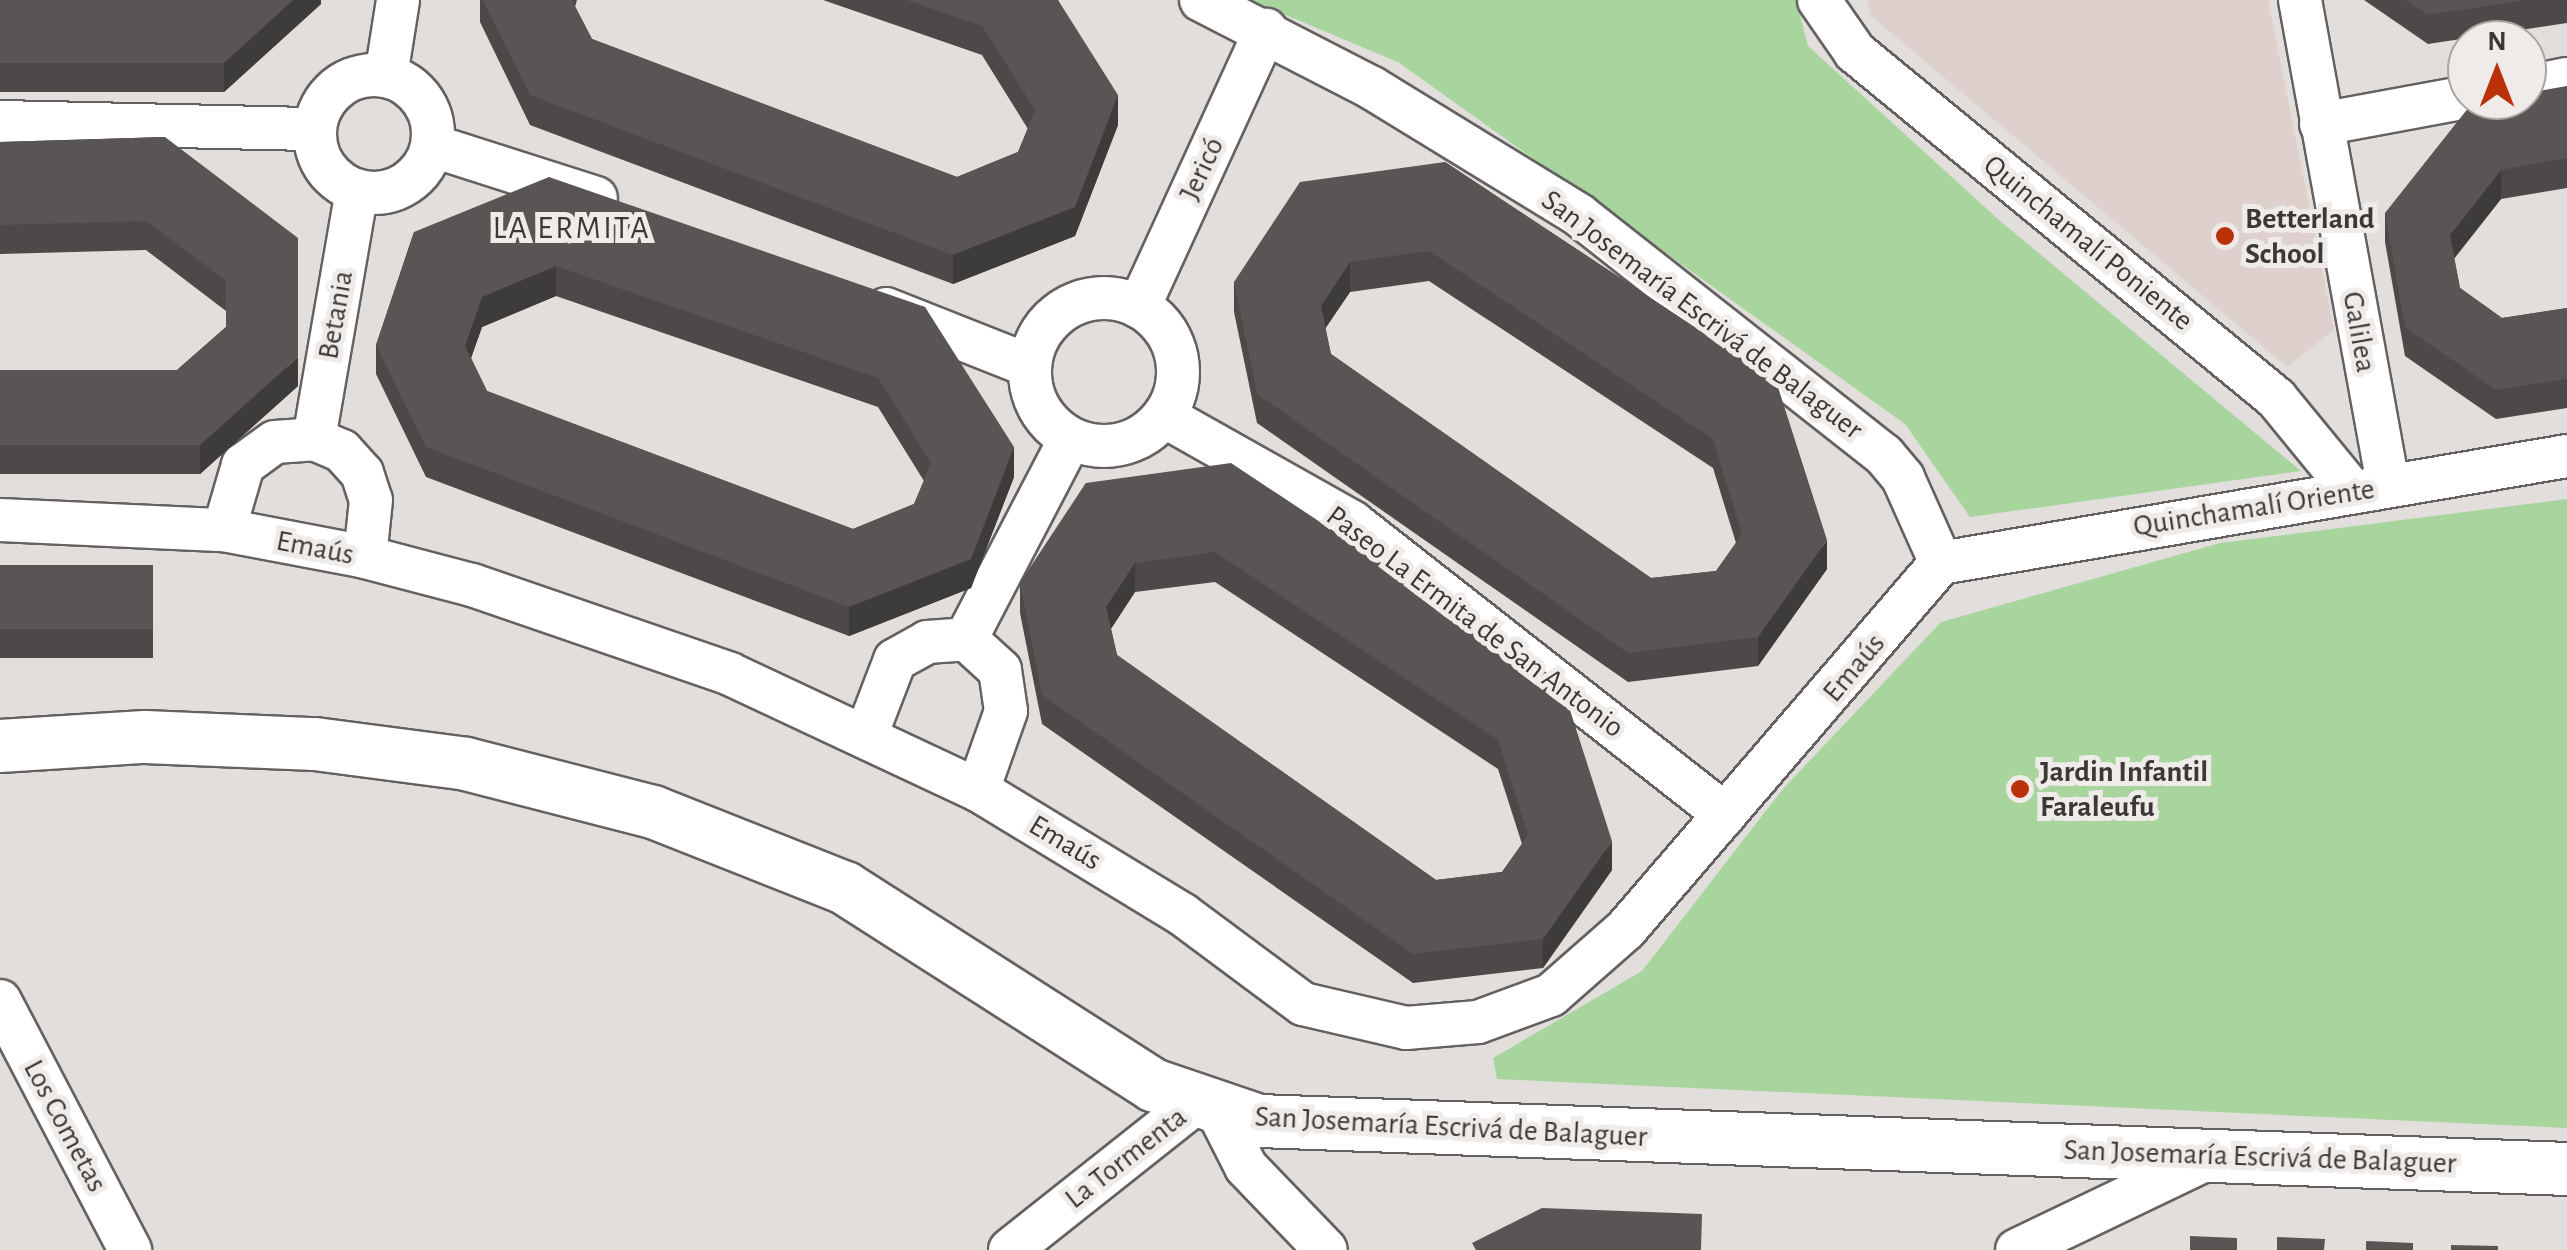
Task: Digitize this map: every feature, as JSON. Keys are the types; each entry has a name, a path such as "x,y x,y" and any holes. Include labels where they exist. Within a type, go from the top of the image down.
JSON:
{"street":[{"path":"386,76 398,0"},
{"name":"San Josemaría Escrivá de Balaguer","path":"1200,0 1266,30 1439,126 1579,215 1852,427 1902,478 1941,563"},
{"name":"Quinchamalí Poniente","path":"1820,0 1856,52 2276,398 2370,489"},
{"name":"Galilea","path":"2300,0 2321,124 2370,489"},
{"name":"Jericó","path":"1140,308 1266,30"},
{"path":"366,75 386,76 404,83 428,110 432,146 426,164 396,189 357,191 325,168 315,129 331,93 366,75"},
{"path":"2321,124 2447,102"},
{"path":"0,122 315,129"},
{"path":"432,146 634,210"},
{"name":"Betania","path":"314,439 357,191"},
{"path":"850,295 1030,366"},
{"path":"1116,299 1140,308 1172,344 1177,381 1164,416 1121,444 1070,439 1039,409 1030,366 1049,322 1068,306 1116,299"},
{"name":"Paseo La Ermita de San Antonio","path":"1164,416 1352,522 1724,814"},
{"path":"224,530 243,465 275,442 314,439 342,451 362,472 371,500 365,557"},
{"path":"966,640 1070,439"},
{"name":"Quinchamalí Oriente","path":"1941,563 2567,456"},
{"name":"Emaús","path":"0,520 224,530 365,557 472,585 730,674 866,733 978,790 1182,914 1303,1004 1406,1028 1478,1022 1551,995 1626,928 1941,563"},
{"path":"866,733 895,660 927,642 966,640 1000,670 1006,712 978,790"},
{"name":"San Josemaría Escrivá de Balaguer","path":"0,746 145,738 315,744 466,764 654,812 846,888 1111,1062 1206,1107 1304,1126 2220,1152 2567,1169"},
{"name":"Los Cometas","path":"0,1002 130,1250"},
{"path":"1206,1107 1246,1166 1326,1250"},
{"name":"La Tormenta","path":"1010,1250 1206,1107"},
{"path":"2017,1250 2220,1152"}],"shaded area":[{"name":"Betterland School","path":"1867,0 2268,0 2334,330 2287,367 1871,16"}],"green space":[{"path":"1250,0 1796,0 1808,46 1999,220 2301,471 1970,517 1905,424 1398,62"},
{"path":"2567,499 2567,1128 1497,1079 1493,1058 1642,971 1782,790 1941,622 2220,543"}],"building":[{"path":"0,0 293,0 224,63 0,63"},
{"path":"483,0 572,0 592,39 957,177 1018,152 1035,110 982,26 907,0 1058,0 1118,95 1075,207 953,255 530,95"},
{"path":"2406,0 2527,0 2428,15"},
{"path":"2567,86 2567,158 2501,170 2450,235 2460,288 2502,318 2567,308 2567,379 2496,390 2405,327 2385,213 2459,120 2547,120 2547,90"},
{"path":"165,137 298,238 298,357 200,445 0,445 0,370 177,370 226,327 226,281 146,221 0,225 0,142"},
{"path":"1445,162 1776,381 1827,540 1758,637 1628,653 1257,394 1234,282 1300,182","holes":["1429,251 1713,439 1742,534 1716,571 1651,578 1331,354 1321,306 1350,262"]},
{"path":"549,177 925,307 1014,447 971,559 849,607 426,447 376,345 414,232","holes":["556,266 878,378 931,463 914,504 853,529 487,391 465,346 482,297"]},
{"path":"1231,463 1561,682 1612,841 1543,939 1413,954 1042,695 1020,583 1086,483","holes":["1215,552 1498,740 1528,835 1502,872 1436,880 1117,655 1106,607 1135,563"]},
{"path":"0,565 153,565 153,629 0,629"},
{"path":"1542,1208 1702,1214 1701,1250 1476,1250 1472,1243"},
{"path":"2190,1236 2237,1238 2237,1250 2190,1250"},
{"path":"2277,1237 2325,1239 2324,1250 2277,1250"},
{"path":"2366,1241 2413,1243 2413,1250 2366,1250"},
{"path":"2451,1245 2498,1246 2498,1250 2451,1250"}],"place":[{"name":"Betterland School","path":"2225,236"},
{"name":"Jardin Infantil Faraleufu","path":"2020,789"}],"district":[{"name":"LA ERMITA","path":"572,228"}]}
